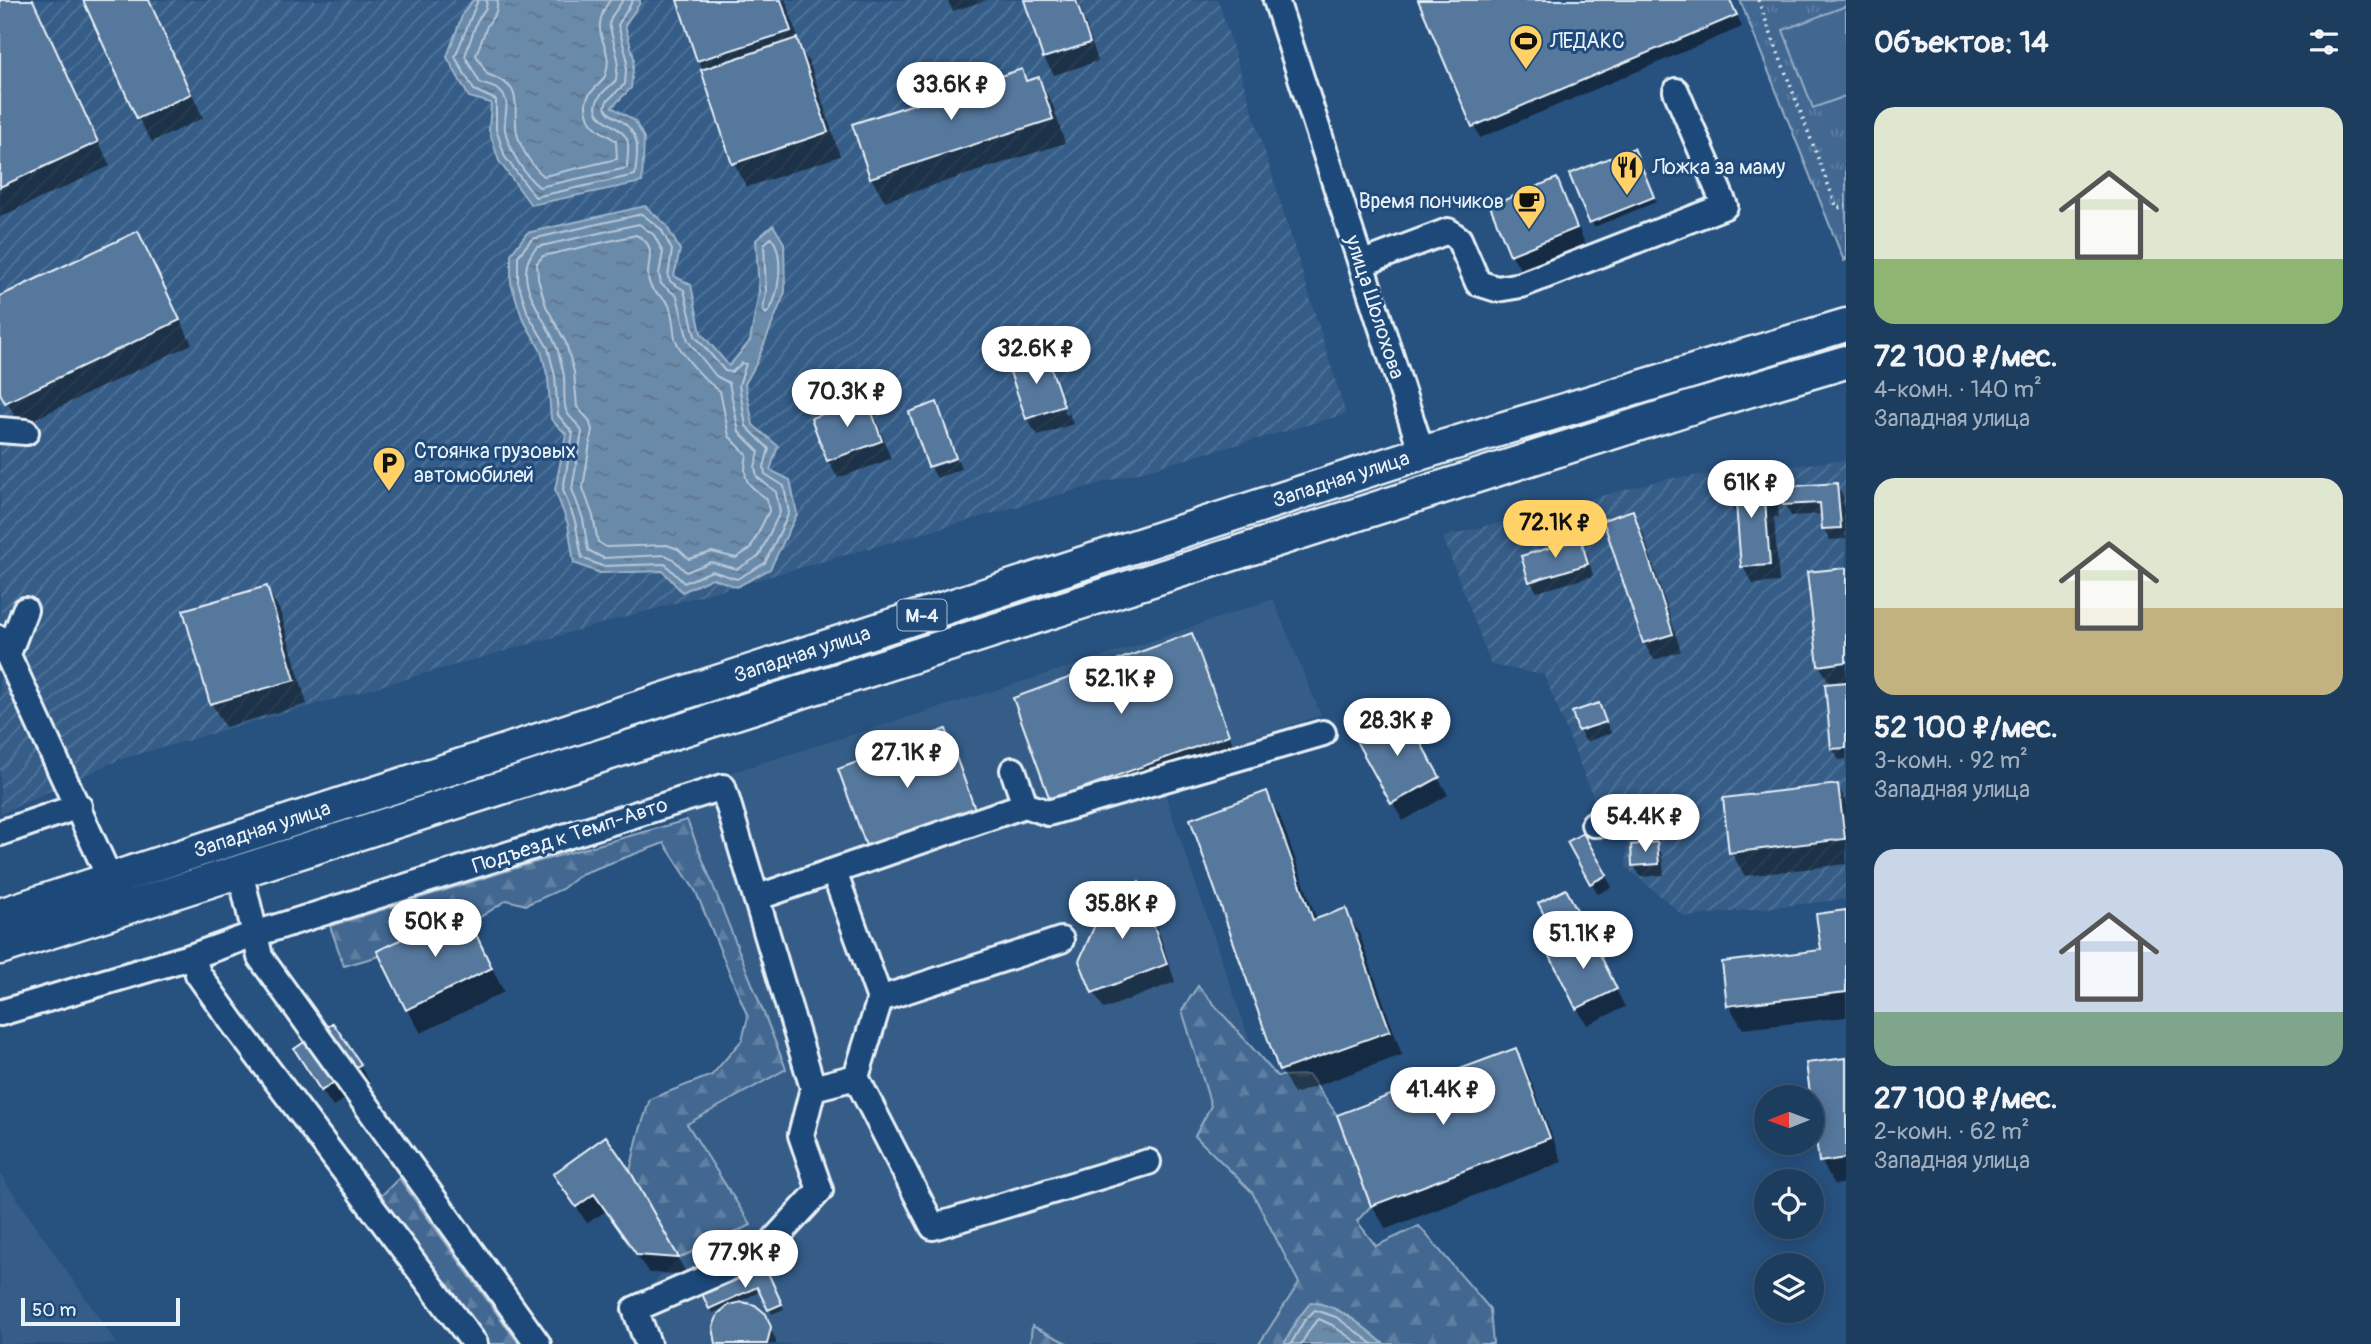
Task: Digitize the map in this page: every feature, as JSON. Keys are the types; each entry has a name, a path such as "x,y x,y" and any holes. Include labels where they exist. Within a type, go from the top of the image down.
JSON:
{"main road":[{"name":"Западная улица","path":"0,915 1422,453 1846,325"},
{"name":"Западная улица","path":"0,948 1680,411 1846,362"}],"street":[{"name":"улица Шолохова","path":"1276,0 1422,453"},
{"path":"1361,264 1448,231 1459,239 1478,283 1497,289 1521,285 1725,206 1676,91"},
{"path":"0,430 26,432"},
{"path":"25,610 4,646 110,879"},
{"path":"756,898 1025,805 1048,813 1323,733"},
{"path":"1013,770 1025,805"},
{"name":"Подъезд к Темп-Авто","path":"255,934 723,786 813,1088"},
{"path":"0,833 79,806"},
{"path":"1594,824 1624,823"},
{"path":"240,871 260,957 538,1344"},
{"path":"834,872 880,999 856,1077 933,1227 1148,1162"},
{"path":"0,1013 193,956 255,934"},
{"path":"880,999 1061,940"},
{"path":"193,956 198,974 226,1013 475,1344"},
{"path":"648,1344 635,1310 761,1254 820,1190 801,1135 813,1088 856,1077"}],"path":[{"path":"1758,0 1837,208 1846,206"}],"shaded area":[{"path":"0,0 1218,0 1346,414 118,760 0,814"},
{"path":"1846,460 1846,899 1685,917 1626,867 1629,791 1614,799 1595,801 1544,675 1491,665 1443,537 1666,479"},
{"path":"1273,599 1321,715 1157,771 1325,1260 1299,1283 1259,1344 631,1344 619,1315 679,1258 750,1225 687,1124 786,1069 675,790 1133,647"},
{"path":"0,1174 117,1344 0,1344"}],"green space":[{"path":"1740,0 1846,0 1844,261"},
{"path":"1846,6 1846,96 1813,108 1783,30"},
{"path":"687,820 786,1069 687,1124 751,1225 679,1258 630,1171 638,1136 650,1099 712,1075 742,1040 748,1017 696,892 664,843 581,874 562,889 526,905 507,900 471,923 464,909 377,951 379,956 344,966 330,926 529,864"},
{"path":"1198,986 1277,1076 1309,1075 1337,1115 1371,1206 1357,1221 1376,1246 1419,1226 1490,1309 1493,1344 1259,1344 1299,1283 1252,1192 1195,1136 1211,1106 1182,1010"},
{"path":"399,1178 519,1344 479,1344 375,1202"},
{"path":"1032,1326 1069,1344 1030,1344"}],"water":[{"path":"473,0 640,0 625,25 634,58 631,88 612,107 635,121 644,138 642,182 531,205 499,161 489,130 491,103 469,97 447,57 463,13"},
{"path":"645,206 666,225 680,250 674,276 691,285 701,333 729,366 750,341 759,292 756,240 773,225 784,243 785,292 756,364 745,384 753,425 778,446 770,470 790,480 797,514 770,569 737,587 712,578 682,592 663,571 600,573 574,563 568,524 555,490 566,434 551,419 548,378 541,351 522,317 511,283 511,254 527,233"},
{"path":"1311,1302 1341,1312 1384,1344 1284,1344"}],"building":[{"path":"0,0 33,0 98,142 0,187"},
{"path":"83,0 149,0 191,94 137,119"},
{"path":"677,0 781,0 791,31 697,61"},
{"path":"1024,0 1076,0 1090,43 1043,58"},
{"name":"ЛЕДАКС","path":"1418,0 1730,0 1737,15 1472,127"},
{"path":"797,38 828,132 732,164 701,70"},
{"path":"1022,69 1026,81 1039,77 1053,119 870,178 852,124"},
{"path":"1634,148 1654,197 1589,223 1569,174"},
{"path":"1557,178 1577,228 1510,255 1490,206"},
{"path":"138,231 180,320 5,403 0,393 0,296"},
{"path":"1046,353 1064,406 1026,419 1008,366"},
{"path":"867,398 882,441 827,461 811,418"},
{"path":"937,402 956,458 928,467 909,412"},
{"path":"1768,479 1770,500 1765,500 1770,565 1741,567 1736,504 1728,505 1726,482"},
{"path":"1837,483 1841,528 1822,529 1820,503 1783,505 1781,487"},
{"path":"1633,510 1673,634 1643,643 1603,520"},
{"path":"1581,539 1588,564 1529,582 1521,556"},
{"path":"1846,568 1846,662 1818,666 1807,572"},
{"path":"267,586 295,680 210,704 183,610"},
{"path":"1192,633 1229,735 1050,800 1013,698"},
{"path":"1846,682 1846,748 1831,749 1825,684"},
{"path":"1599,703 1606,722 1578,731 1572,712"},
{"path":"1403,712 1440,777 1391,804 1355,739"},
{"path":"946,729 976,812 868,851 838,769"},
{"path":"1838,784 1845,839 1729,853 1723,798"},
{"path":"1267,791 1313,920 1346,908 1390,1031 1279,1071 1190,819"},
{"path":"1583,833 1607,875 1590,884 1567,842"},
{"path":"1657,842 1659,864 1632,866 1631,845"},
{"path":"1139,882 1167,964 1092,993 1079,961 1110,891"},
{"path":"1566,889 1587,929 1559,944 1538,903"},
{"path":"464,909 492,968 406,1010 377,951"},
{"path":"1846,910 1846,992 1727,1006 1722,962 1821,950 1816,914"},
{"path":"1590,934 1617,989 1576,1009 1549,954"},
{"path":"333,1023 361,1064 321,1091 294,1049"},
{"path":"1516,1048 1550,1138 1371,1206 1337,1115"},
{"path":"1846,1058 1846,1158 1819,1162 1818,1155 1824,1155 1824,1085 1809,1085 1806,1063"},
{"path":"606,1136 630,1171 679,1258 637,1255 594,1194 576,1207 553,1174"},
{"path":"765,1266 782,1304 768,1310 757,1287 709,1309 702,1294"},
{"path":"742,1302 755,1305 766,1314 771,1327 767,1344 716,1344 713,1327 718,1314 728,1305"}],"place":[{"name":"ЛЕДАКС","path":"1526,71"},
{"name":"Ложка за маму","path":"1627,197"},
{"name":"Время пончиков","path":"1529,231"},
{"name":"Стоянка грузовых автомобилей","path":"389,493"}]}
